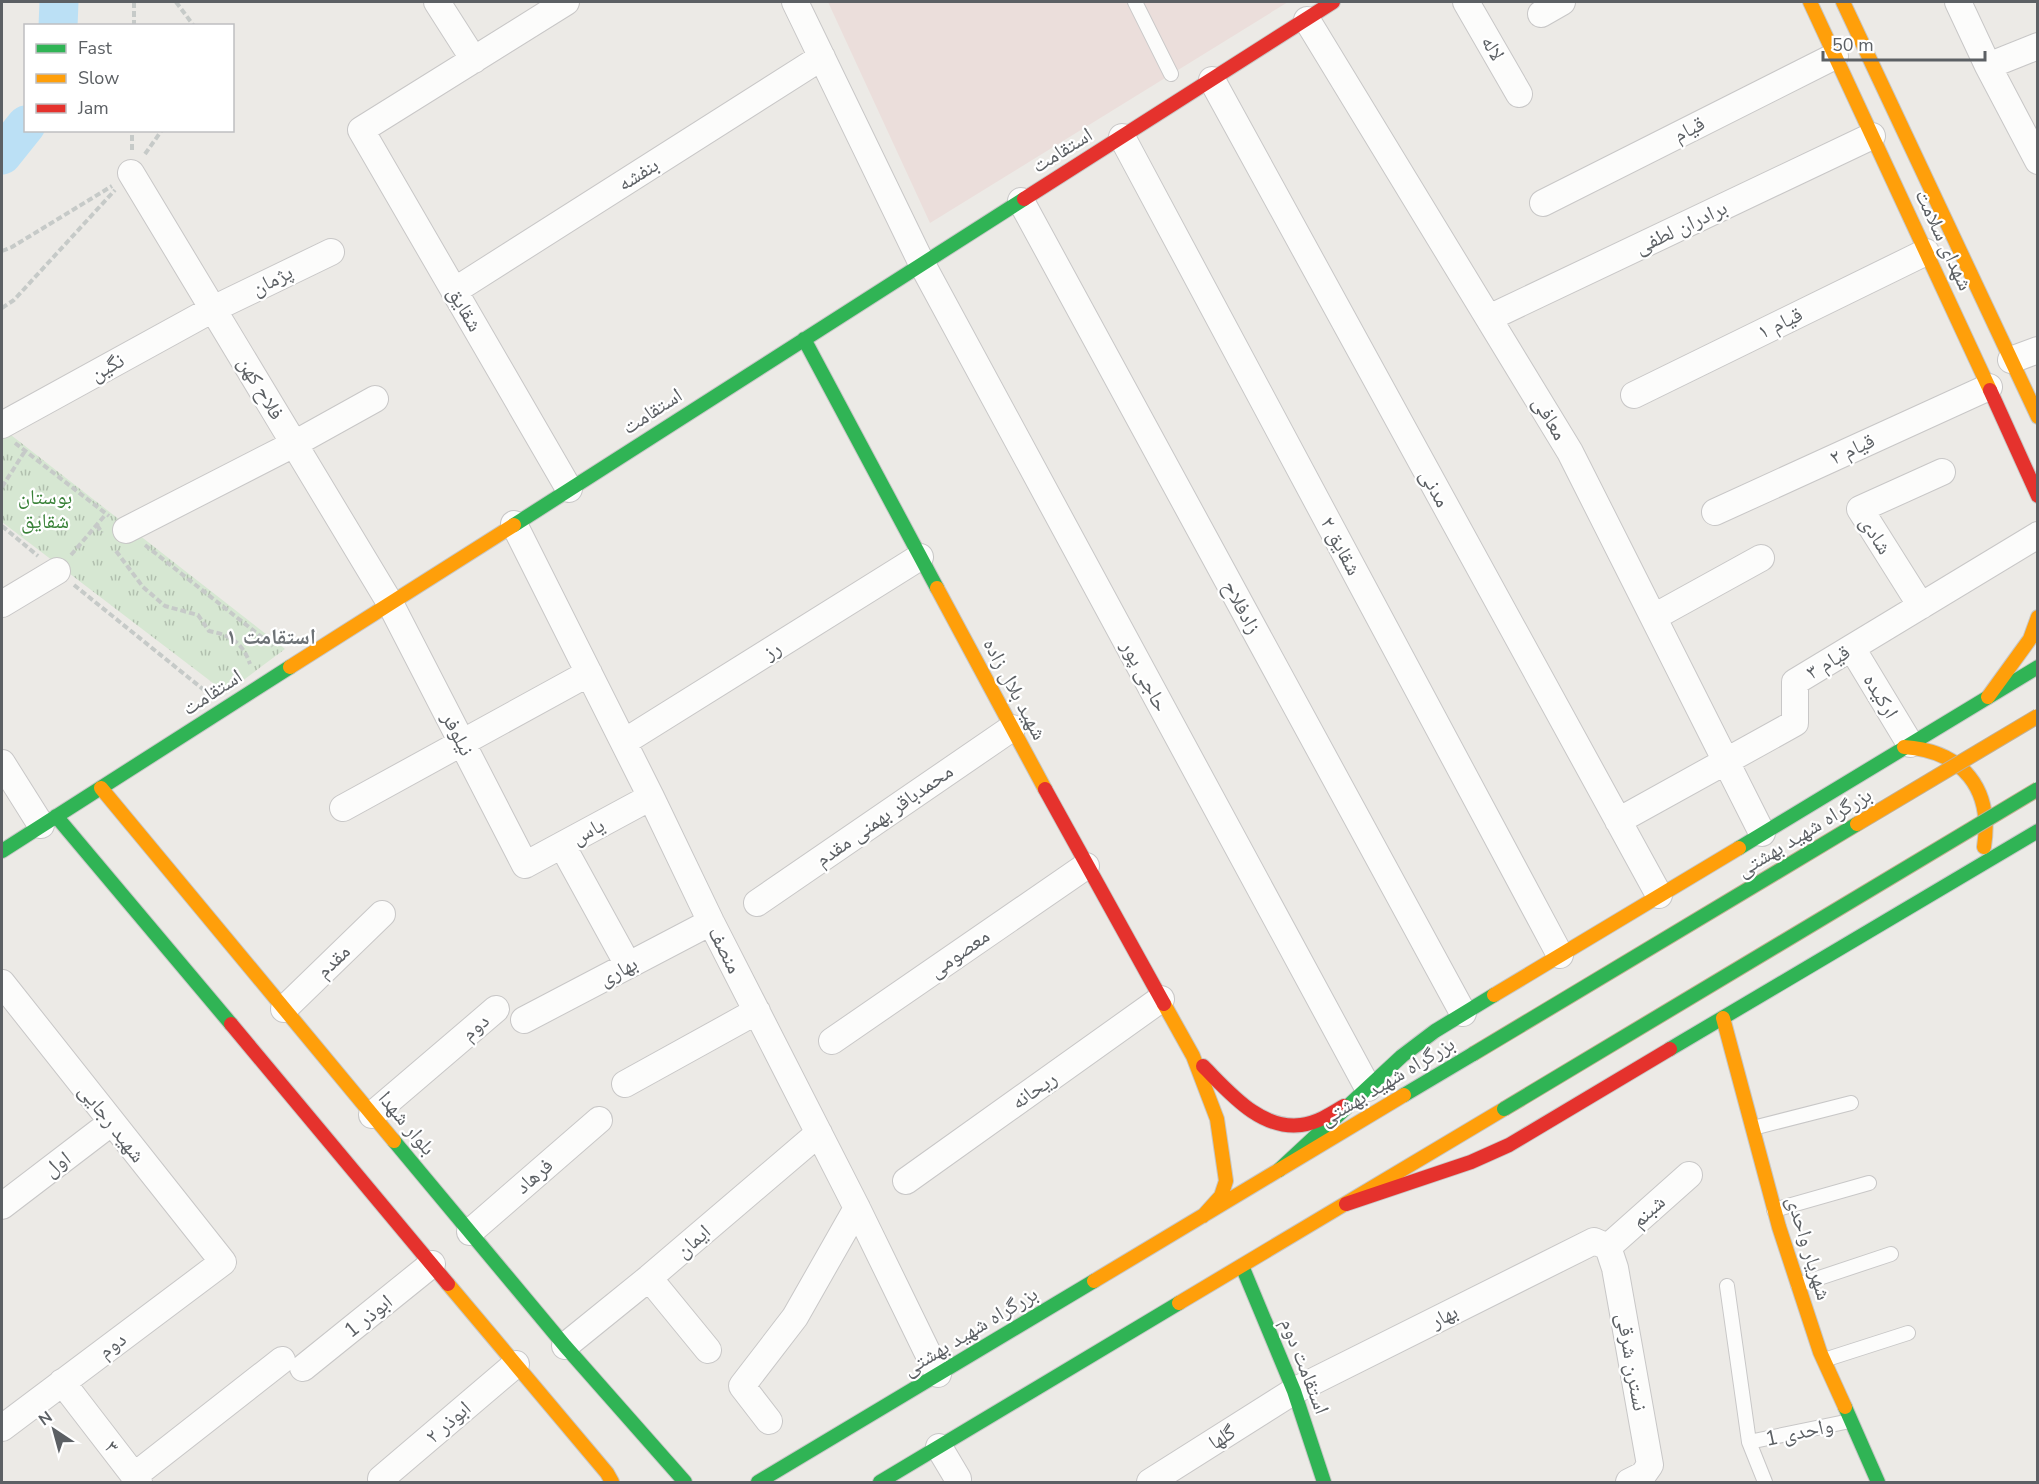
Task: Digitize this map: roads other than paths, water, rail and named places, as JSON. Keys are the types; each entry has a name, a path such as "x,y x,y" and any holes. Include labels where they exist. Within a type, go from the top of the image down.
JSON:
{"main road":[{"name":"استقامت","path":"2,851 1322,10 1346,2"},
{"name":"شهدای سلامت","path":"1810,2 1989,387 2037,496"},
{"name":"شهدای سلامت","path":"1843,2 2037,417"},
{"name":"شهید بلال زاده","path":"804,339 1086,866 1193,1056 1217,1119 1226,1181 1225,1191 1203,1216"},
{"path":"1988,697 2030,639 2037,617"},
{"path":"1279,1170 1425,1038 2037,667"},
{"name":"بزرگراه شهید بهشتی","path":"758,1482 2037,716"},
{"path":"1907,746 1928,749 1946,756 1966,771 1978,787 1986,812 1987,831 1981,855 1973,870"},
{"name":"بلوار شهدا","path":"100,788 565,1346 685,1482"},
{"path":"880,1482 2037,789"},
{"path":"49,821 432,1264 607,1473 612,1482"},
{"path":"1346,1204 1493,1153 2037,831"},
{"name":"شهریار واحدی","path":"1723,1018 1774,1210 1798,1285 1824,1360 1878,1482"},
{"name":"شهید بلال زاده","path":"1193,1056 1240,1104 1273,1124 1301,1125 1329,1116 1368,1088"},
{"name":"استقامت دوم","path":"1242,1266 1294,1391 1324,1482"}],"street":[{"path":"437,2 474,60 566,2"},
{"path":"795,2 922,264"},
{"name":"لاله","path":"1467,2 1519,94"},
{"path":"1958,2 2037,161"},
{"name":"معافی","path":"1322,10 1489,318 1570,452 1762,834"},
{"path":"1988,66 2037,46"},
{"name":"قیام","path":"1543,203 1835,56"},
{"name":"بنفشه","path":"454,291 822,57"},
{"name":"شقایق","path":"474,60 361,130 569,489"},
{"name":"مدنی","path":"1212,80 1659,895"},
{"name":"برادران لطفی","path":"1489,318 1872,136"},
{"name":"شقایق ۲","path":"1122,137 1560,955"},
{"name":"فلاح کهن","path":"131,173 390,603"},
{"name":"زادفلاح","path":"1021,201 1463,1013"},
{"name":"پژمان","path":"213,309 331,252"},
{"name":"قیام ۱","path":"1634,395 1926,252"},
{"name":"حاجی پور","path":"922,264 1368,1088"},
{"name":"نگین","path":"5,432 213,309"},
{"path":"2011,360 2037,350"},
{"name":"قیام ۲","path":"1714,512 1989,387"},
{"path":"115,539 375,399"},
{"name":"شادی","path":"1921,606 1860,509 1942,472"},
{"name":"منصف","path":"514,524 938,1374"},
{"name":"قیام ۳","path":"1618,821 1795,723 1795,682 2037,535"},
{"name":"رز","path":"624,742 920,557"},
{"path":"1654,617 1761,558"},
{"path":"2,604 57,571"},
{"name":"نیلوفر","path":"390,603 525,865"},
{"name":"ارکیده","path":"1852,648 1907,746"},
{"path":"343,808 589,673"},
{"name":"محمدباقر بهمنی مقدم","path":"757,903 1012,728"},
{"path":"2,763 49,821"},
{"name":"یاس","path":"525,865 651,797"},
{"path":"562,845 628,965"},
{"name":"معصومی","path":"832,1041 1086,866"},
{"name":"مقدم","path":"284,1009 382,914"},
{"name":"بهاری","path":"524,1020 711,922"},
{"name":"شهید رجایی","path":"2,983 223,1262"},
{"name":"ریحانه","path":"906,1180 1161,999"},
{"name":"دوم","path":"372,1115 496,1008"},
{"path":"625,1084 757,1011"},
{"name":"فرهاد","path":"470,1232 599,1120"},
{"name":"اول","path":"2,1206 112,1122"},
{"name":"ایمان","path":"565,1346 649,1278 819,1133"},
{"name":"شبنم","path":"1601,1244 1689,1175"},
{"path":"769,1421 742,1386 795,1317 857,1208"},
{"name":"بهار","path":"1294,1391 1601,1244"},
{"name":"نسترن شرقی","path":"1601,1244 1615,1268 1650,1465 1643,1474 1629,1482"},
{"name":"دوم","path":"2,1428 223,1262"},
{"name":"ابوذر 1","path":"136,1479 432,1264"},
{"path":"649,1278 708,1350"},
{"name":"ابوذر ۲","path":"381,1479 516,1364"},
{"name":"۳","path":"62,1382 136,1479"},
{"name":"گلها","path":"1150,1482 1294,1391"},
{"path":"939,1447 958,1479 957,1482"}],"lane":[{"path":"1135,2 1171,74"},
{"path":"1752,1128 1851,1103"},
{"path":"1774,1210 1869,1183"},
{"path":"1798,1285 1891,1254"},
{"path":"1727,1286 1749,1442 1765,1482"},
{"path":"1824,1360 1908,1333"},
{"name":"واحدی 1","path":"1749,1442 1850,1421"}],"waterway":[{"path":"58,24 59,2"},
{"path":"2,155 24,128"}],"district":[{"name":"استقامت ۱","path":"271,637"}],"park label":[{"name":"بوستان شقایق","path":"45,509"}]}
